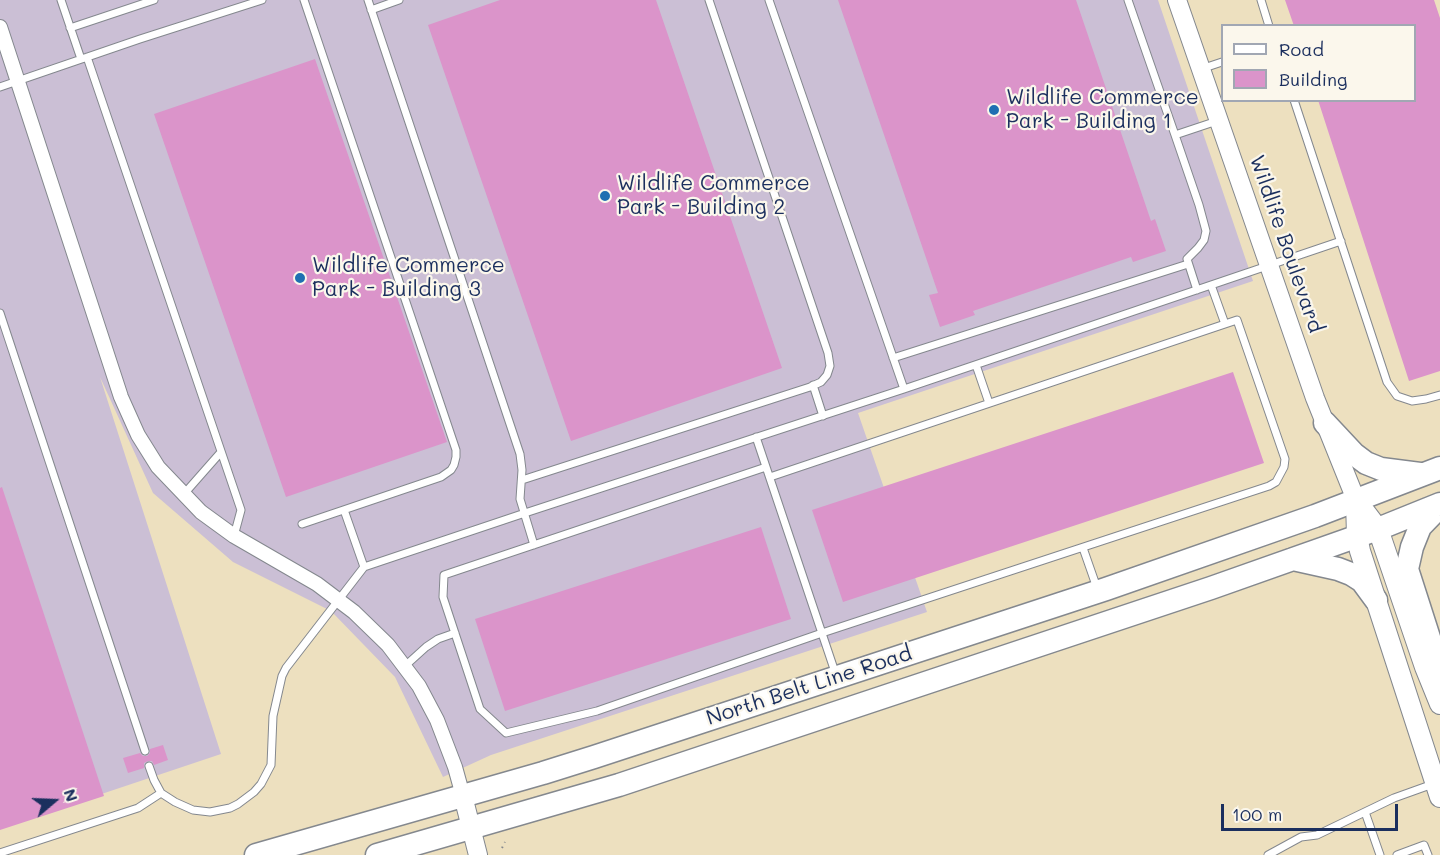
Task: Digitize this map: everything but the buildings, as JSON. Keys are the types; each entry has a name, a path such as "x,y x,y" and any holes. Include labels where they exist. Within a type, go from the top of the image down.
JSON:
{"main road":[{"path":"1325,423 1354,454 1366,463 1381,469 1432,471"},
{"name":"North Belt Line Road","path":"256,855 594,757 1098,591 1316,516 1432,471"},
{"path":"1356,500 1378,529 1440,704"},
{"path":"1356,500 1357,536 1438,790"},
{"path":"1440,505 1420,527 1407,569 1440,672"},
{"name":"North Belt Line Road","path":"377,855 619,785 1131,615 1378,529 1440,505"},
{"path":"1293,559 1351,574 1362,581 1376,600"},
{"path":"1406,694 1421,714 1440,753"}],"street":[{"name":"Wildlife Boulevard","path":"1177,0 1325,423 1356,500"},
{"path":"0,27 121,397 138,435 158,466 201,512 234,536 317,584 366,622 388,645 405,666 437,720 455,766 478,855"}],"lane":[{"path":"61,0 70,28 84,58 241,510 234,536"},
{"path":"70,28 154,0"},
{"path":"0,87 262,0"},
{"path":"302,524 441,477 454,465 456,450 304,0"},
{"path":"368,0 520,454 522,470 520,499 534,545"},
{"path":"371,10 399,0"},
{"path":"522,480 813,385 821,382 827,375 830,366 828,353 709,0"},
{"path":"770,0 904,389"},
{"path":"1128,0 1206,231 1204,240 1187,259 1197,290"},
{"path":"1261,0 1268,24"},
{"path":"1201,69 1221,62"},
{"path":"1295,102 1388,382 1397,396 1412,401 1440,395"},
{"path":"1174,135 1219,120"},
{"path":"149,766 161,793 183,807 193,810 210,812 230,808 254,792 271,765 273,716 282,676 293,658 364,567 976,365 1341,241"},
{"path":"893,358 1188,264"},
{"path":"1212,285 1225,324"},
{"path":"0,313 145,751"},
{"path":"766,467 444,575 443,597 480,709 506,733 597,711 822,633 1269,486 1281,475 1285,459 1237,320 770,477"},
{"path":"976,365 989,404"},
{"path":"813,385 823,416"},
{"path":"756,437 837,677"},
{"path":"184,494 221,452"},
{"path":"344,510 364,567"},
{"path":"1083,548 1098,591"},
{"path":"405,666 438,639 455,633"},
{"path":"1268,855 1301,837 1317,835 1394,798 1438,790"},
{"path":"0,853 138,808 161,793"},
{"path":"1365,812 1380,855"},
{"path":"1397,855 1424,845 1428,855"}],"path":[{"path":"502,848 505,842"}],"shaded area":[{"path":"0,0 1158,0 1253,281 858,413 927,612 491,755 443,777 395,677 331,611 233,562 153,493 100,377 221,754 0,828"}],"place":[{"name":"Wildlife Commerce Park - Building 1","path":"994,110"},
{"name":"Wildlife Commerce Park - Building 2","path":"605,196"},
{"name":"Wildlife Commerce Park - Building 3","path":"300,278"}]}
